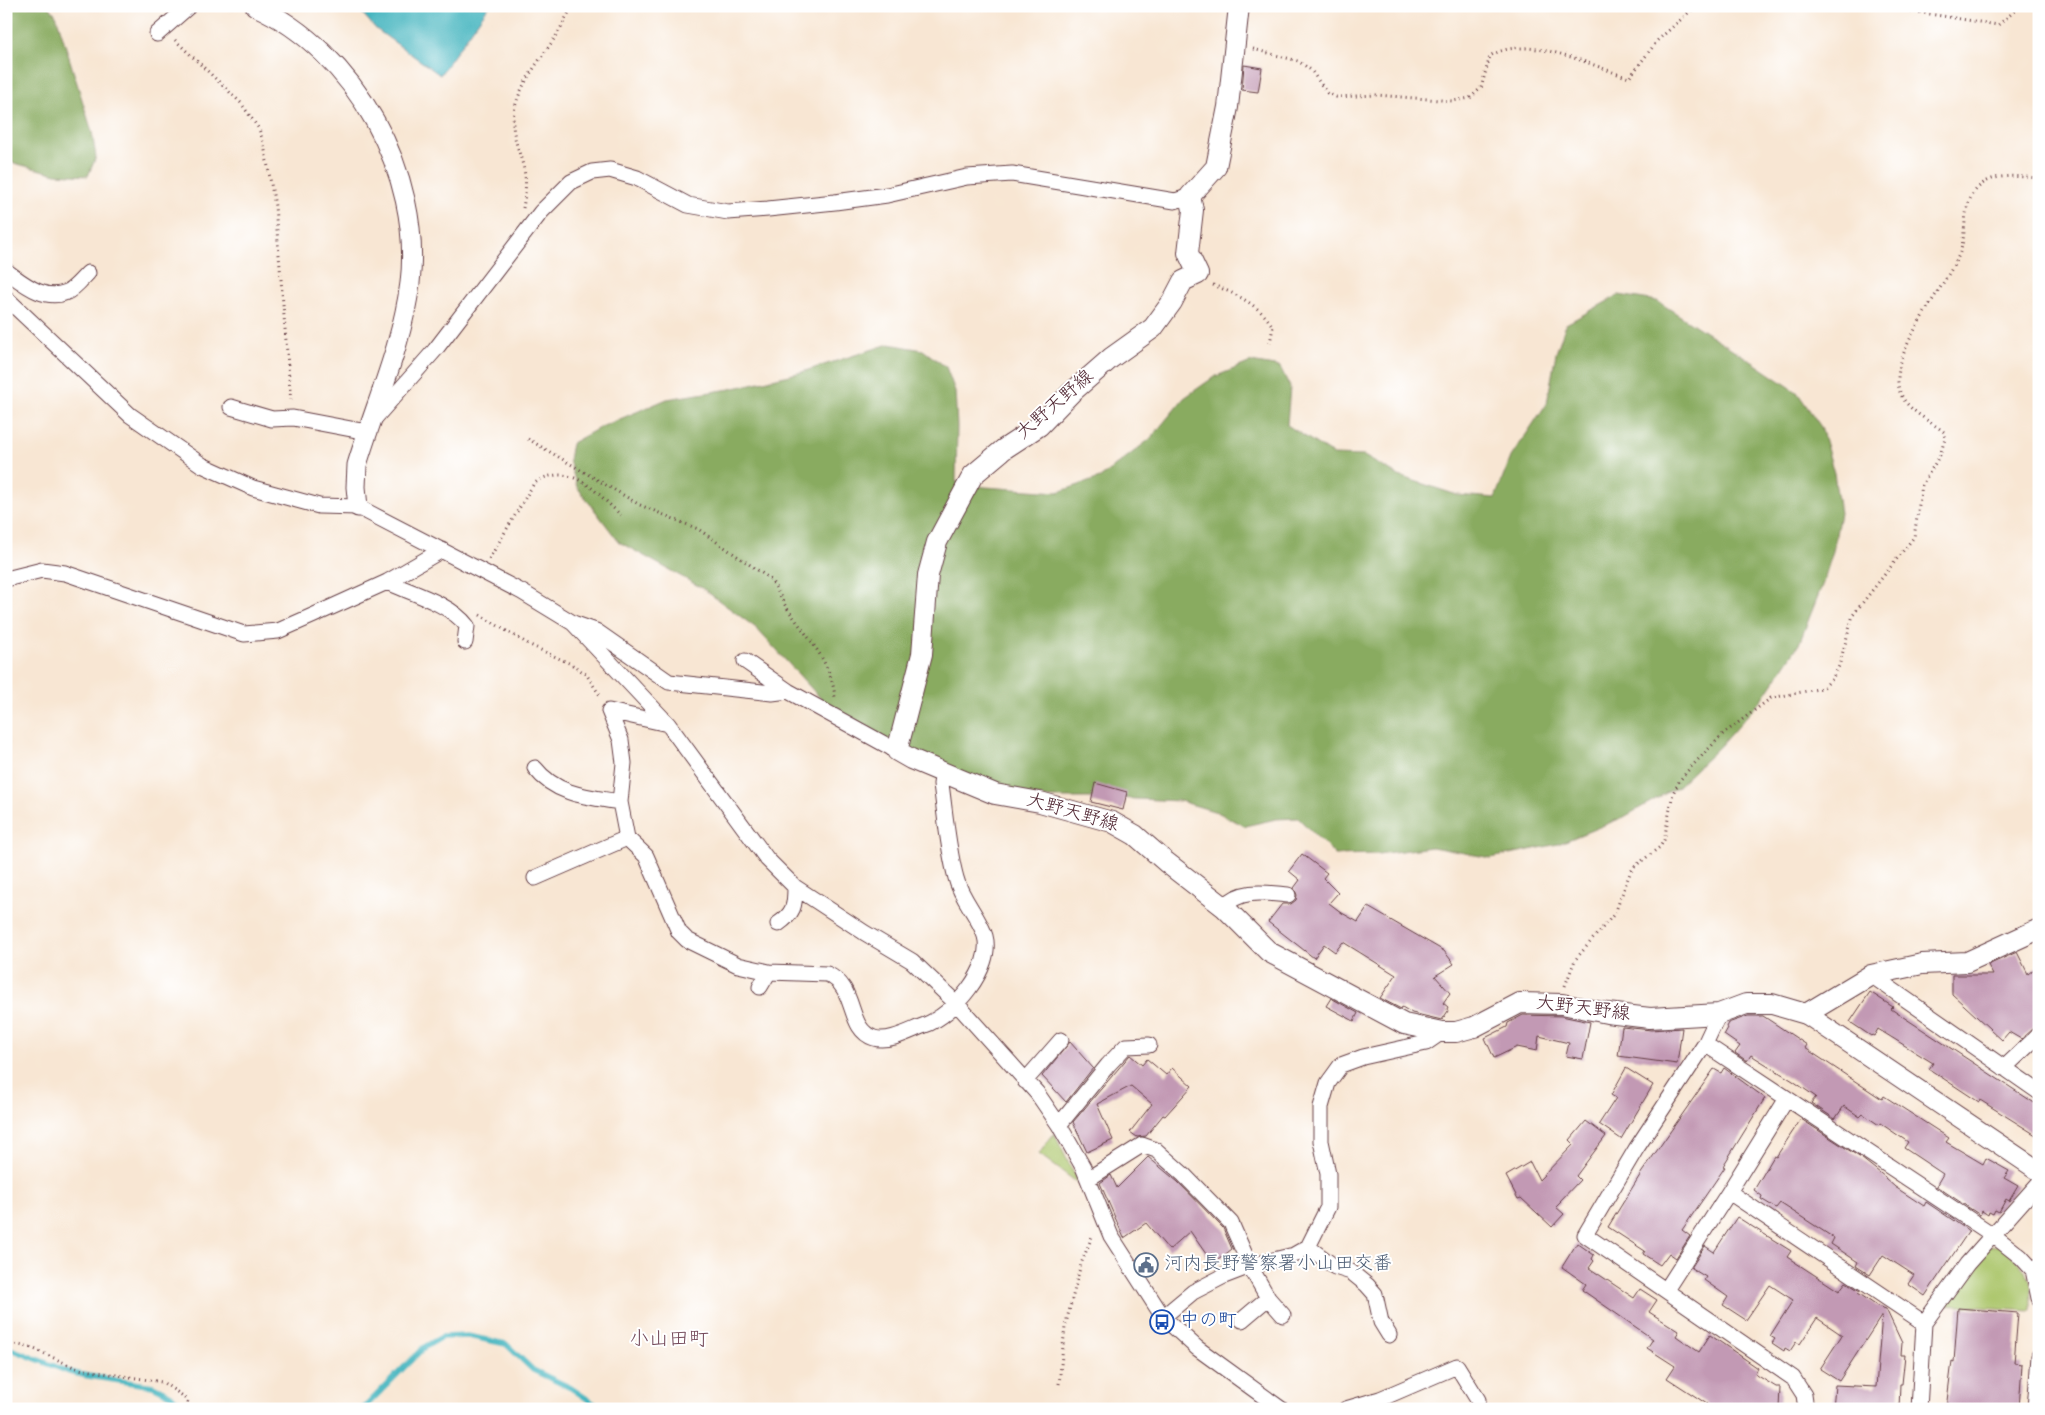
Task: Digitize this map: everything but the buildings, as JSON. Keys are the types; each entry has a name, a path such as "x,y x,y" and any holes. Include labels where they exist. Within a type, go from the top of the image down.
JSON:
{"main road":[{"path":"1198,274 1188,253 1193,210 1190,196 1216,166 1228,107 1239,6"},
{"name":"大野天野線","path":"1198,274 1183,281 1172,302 1153,328 1071,393 1038,426 1004,449 973,475 938,542 928,574 922,654 897,751 911,759 995,794 1040,802 1112,822 1135,835 1224,907 1269,952 1404,1024 1442,1032 1456,1032 1474,1027 1520,1003 1562,1004 1607,1013 1650,1018 1719,1014 1746,1004 1772,1004 1806,1014"},
{"path":"1806,1014 1872,975 1922,964 1967,962 2039,929"}],"street":[{"path":"162,30 189,6"},
{"path":"255,6 294,27 315,43 362,99 383,134 408,213 411,252 410,283 400,334 357,465 356,487 358,507"},
{"path":"368,428 435,350 541,212 571,182 592,172 610,170 628,175 688,205 728,212 768,210 835,202 967,178 1012,174 1175,201 1190,196"},
{"path":"6,271 30,288 54,296 69,292 88,273"},
{"path":"6,298 130,415 202,465 253,488 319,506 358,507 482,570 573,624 668,724 767,859 795,887 912,961 956,1003 1037,1093 1059,1125 1088,1179 1111,1236 1163,1317 1197,1348 1281,1409"},
{"path":"231,407 272,419 293,418 368,428"},
{"path":"6,579 42,570 65,573 244,634 278,631 387,582 442,550"},
{"path":"387,582 446,608 462,618 467,626 465,642"},
{"path":"573,624 596,631 669,682 772,693 788,691"},
{"path":"745,661 788,691 897,751"},
{"path":"609,710 668,724"},
{"path":"609,710 621,740 624,763 620,802 627,838 646,856 679,932 687,940 738,965 769,972 826,974 834,977 841,982 846,991 860,1029 875,1039 887,1038 934,1022 956,1003 980,971 984,955 985,937 956,879 941,784 943,772"},
{"path":"535,768 547,781 564,791 580,796 620,802"},
{"path":"536,878 627,838"},
{"path":"778,924 789,917 793,910 795,887"},
{"path":"1224,907 1230,900 1251,893 1288,895"},
{"path":"760,987 769,972"},
{"path":"1872,975 2039,1092"},
{"path":"1719,1014 1705,1044 1636,1150 1585,1234 1793,1378 1804,1395 1806,1409"},
{"path":"1806,1014 2039,1171"},
{"path":"1163,1317 1193,1292 1250,1266 1294,1255 1308,1247 1328,1207 1328,1174 1321,1141 1322,1107 1328,1083 1341,1065 1363,1057 1426,1042 1442,1032"},
{"path":"2004,1068 2039,1035"},
{"path":"1025,1081 1061,1040"},
{"path":"1705,1044 1786,1100 1993,1235 2034,1270 2039,1298"},
{"path":"1059,1125 1126,1046 1150,1045"},
{"path":"1666,1290 1786,1100"},
{"path":"1088,1179 1142,1144 1156,1150 1231,1222 1250,1266 1268,1298 1283,1315"},
{"path":"1919,1409 1924,1323 1967,1264 2039,1183"},
{"path":"1729,1192 1924,1323"},
{"path":"1308,1247 1335,1267 1351,1272 1376,1294 1381,1322 1389,1335"},
{"path":"1242,1320 1268,1298"},
{"path":"2036,1409 2039,1356"},
{"path":"1346,1409 1380,1399 1457,1366 1478,1400"}],"path":[{"path":"522,210 526,192 525,171 513,124 518,100 531,73 573,6"},
{"path":"797,6 804,6"},
{"path":"1236,44 1298,61 1311,70 1327,93 1336,96 1376,95 1453,101 1470,98 1481,88 1490,56 1498,51 1527,47 1553,52 1628,78 1658,40 1696,6"},
{"path":"1880,6 1998,25 2021,6"},
{"path":"162,30 173,37 241,103 259,130 264,146 275,206 293,418"},
{"path":"1562,1004 1565,984 1575,960 1615,913 1630,873 1635,866 1660,847 1664,840 1673,793 1680,780 1723,734 1771,698 1823,688 1832,679 1839,666 1853,615 1914,537 1922,485 1940,455 1945,439 1944,432 1912,410 1904,397 1898,384 1903,353 1960,255 1970,197 1988,180 2003,177 2039,178"},
{"path":"1198,274 1210,284 1236,294 1266,316 1273,327 1270,343"},
{"path":"528,439 640,505 698,529 769,578 786,607 813,642 829,674 835,706 832,714"},
{"path":"482,570 533,485 540,478 568,475 580,480 589,485 621,515"},
{"path":"476,612 530,645 571,664 586,674 609,710"},
{"path":"1059,1384 1065,1327 1081,1264 1102,1212"},
{"path":"6,1342 32,1348 78,1369 162,1382 184,1396 193,1409"}],"green space":[{"path":"6,6 49,6 56,15 92,132 96,157 88,176 56,174 6,161"},
{"path":"1619,295 1657,301 1797,392 1821,427 1834,473 1840,513 1833,551 1823,583 1799,644 1763,698 1719,747 1677,787 1624,817 1558,844 1491,858 1432,847 1378,854 1335,855 1298,818 1276,819 1245,826 1217,812 1180,801 1115,798 1046,798 948,785 832,711 756,628 702,588 619,542 577,487 569,460 572,443 601,427 667,399 730,389 802,372 889,344 923,350 946,367 955,391 957,426 956,482 985,487 1058,492 1100,478 1150,439 1184,398 1214,377 1251,362 1280,367 1290,387 1287,425 1334,455 1364,456 1399,476 1457,495 1495,498 1511,457 1547,403 1556,353 1566,324"},
{"path":"1054,1133 1079,1184 1039,1154"},
{"path":"2001,1245 2018,1261 2030,1279 2032,1310 1943,1305 1987,1247"}],"water":[{"path":"356,6 489,6 440,75 376,29"}],"waterway":[{"path":"363,1409 423,1348 442,1337 468,1336 506,1344 533,1370 571,1388 602,1409"},
{"path":"6,1347 69,1372 153,1386 171,1395 184,1409"}],"place":[{"name":"河内長野警察署小山田交番","path":"1146,1265"},
{"name":"中の町","path":"1162,1322"}],"district":[{"name":"小山田町","path":"669,1341"}]}
